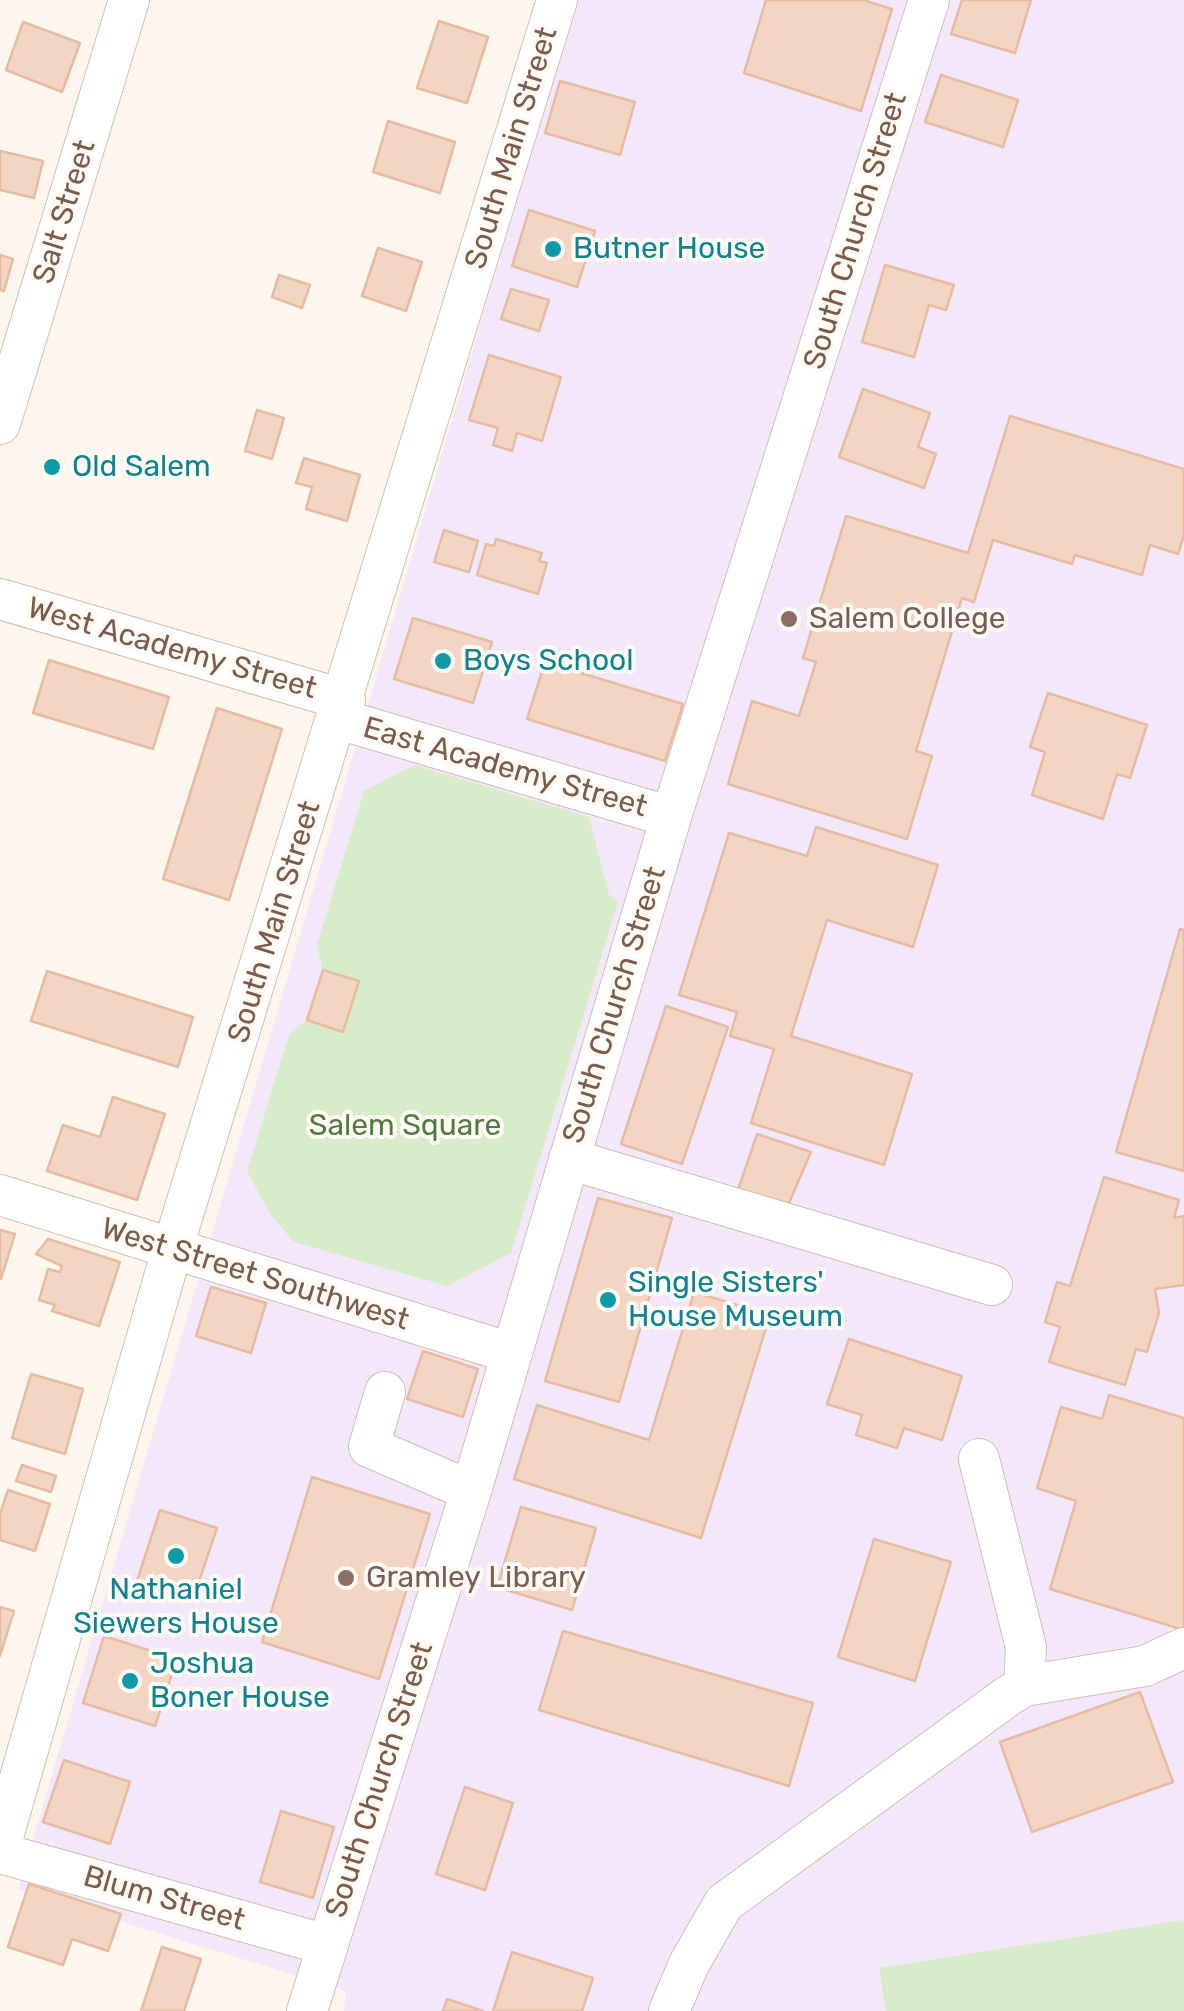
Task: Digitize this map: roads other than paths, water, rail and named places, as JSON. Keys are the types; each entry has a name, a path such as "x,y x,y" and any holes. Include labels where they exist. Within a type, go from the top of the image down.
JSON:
{"street":[{"name":"Salt Street","path":"0,424 129,0"},
{"name":"South Main Street","path":"0,1850 172,1250 342,710 557,0"},
{"name":"South Church Street","path":"307,2011 471,1491 671,818 929,0"},
{"name":"West Academy Street","path":"0,598 342,710"},
{"name":"East Academy Street","path":"342,710 671,818"},
{"path":"569,1159 992,1286"},
{"name":"West Street Southwest","path":"0,1194 511,1353"},
{"path":"386,1392 369,1447 471,1491"},
{"path":"979,1459 1026,1647 1024,1686"},
{"path":"669,2011 689,1964 724,1903 1024,1686 1145,1666 1184,1648"},
{"name":"Blum Street","path":"0,1850 328,1945"}],"place":[{"name":"Butner House","path":"553,249"},
{"name":"Old Salem","path":"52,467"},
{"name":"Salem College","path":"789,619"},
{"name":"Boys School","path":"443,661"},
{"name":"Single Sisters' House Museum","path":"608,1300"},
{"name":"Nathaniel Siewers House","path":"176,1556"},
{"name":"Gramley Library","path":"346,1578"},
{"name":"Joshua Boner House","path":"130,1681"}],"park label":[{"name":"Salem Square","path":"405,1126"}]}
